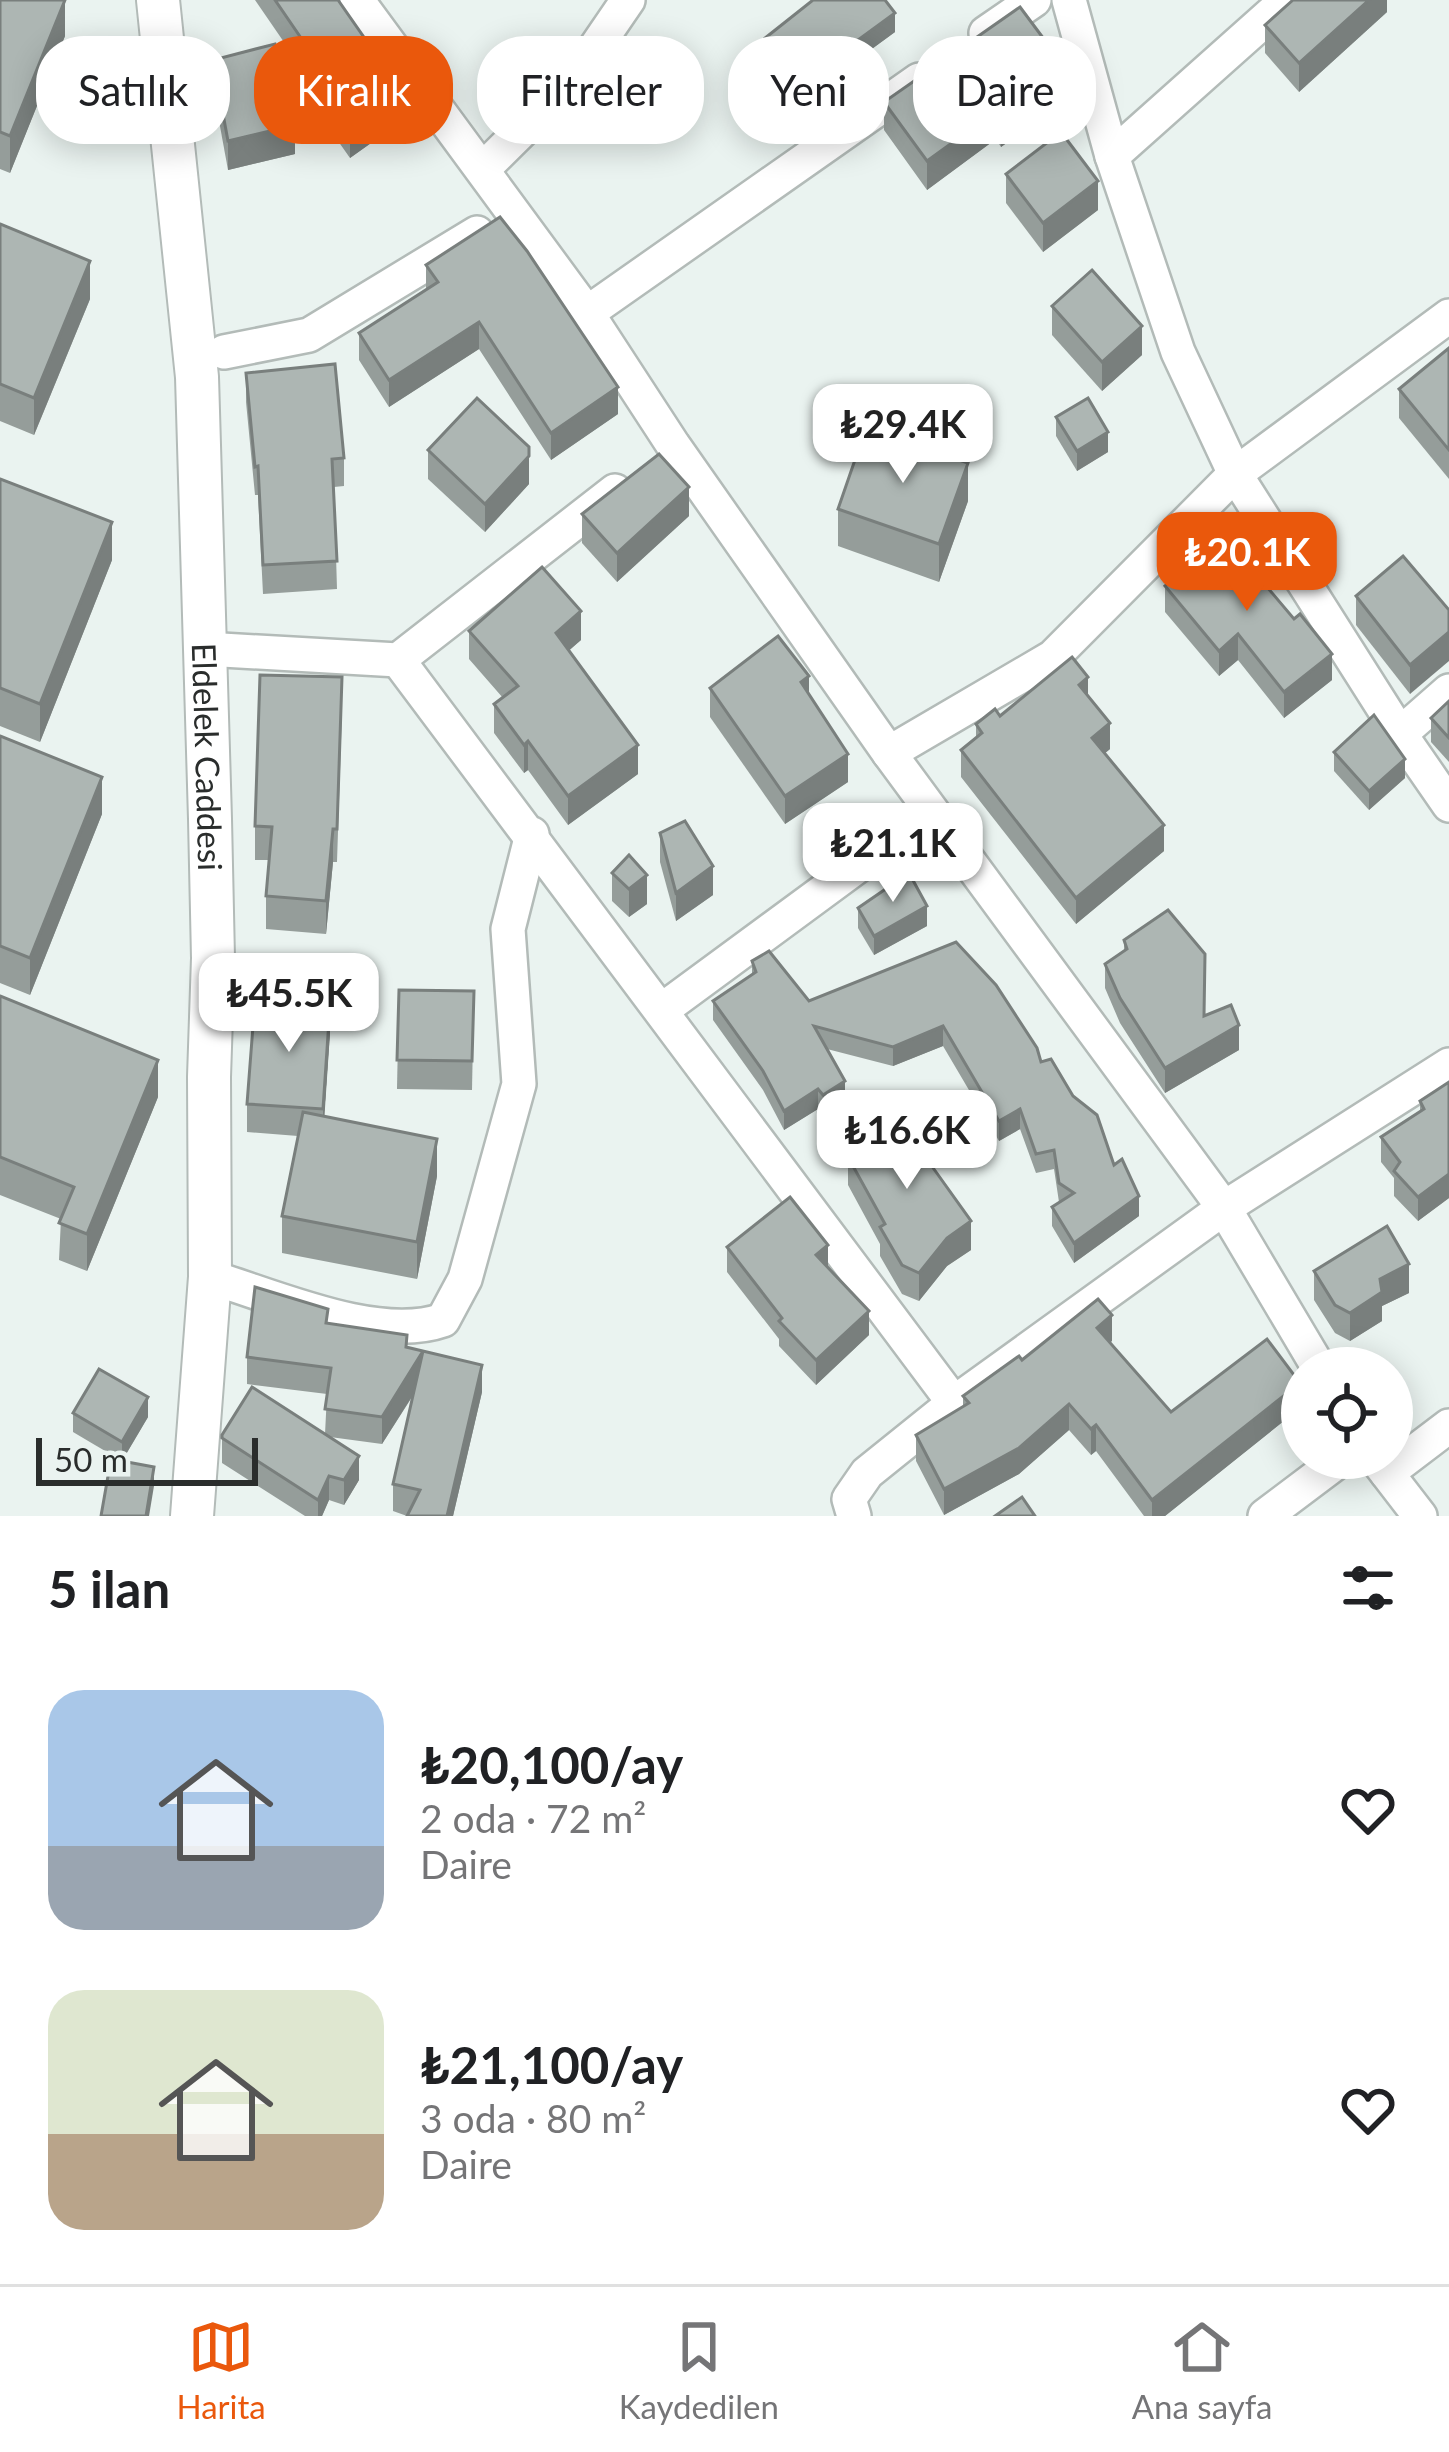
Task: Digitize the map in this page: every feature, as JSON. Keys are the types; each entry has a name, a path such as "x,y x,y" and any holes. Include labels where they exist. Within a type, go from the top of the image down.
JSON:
{"street":[{"name":"Eldelek Caddesi","path":"158,0 197,377 214,958 208,1077 210,1277 192,1516"},
{"path":"357,0 587,313 654,460 889,753 1224,1208 1307,1347"},
{"path":"482,169 574,79 628,0"},
{"path":"587,313 1034,0"},
{"path":"1070,0 1112,156 1178,352 1235,474 1449,805"},
{"path":"1112,156 1287,0"},
{"path":"224,352 309,335 514,211"},
{"path":"889,753 1053,656 1235,474 1449,316"},
{"path":"205,650 398,660 654,460"},
{"path":"398,660 955,1403"},
{"path":"1400,734 1449,691"},
{"path":"662,1010 931,812"},
{"path":"210,1277 374,1326 420,1328 443,1320 465,1279 520,1084 508,929 532,835"},
{"path":"854,1516 849,1499 866,1473 955,1403 1224,1208 1449,1065"},
{"path":"1413,1447 1449,1426"},
{"path":"1265,1516 1314,1479"},
{"path":"1391,1479 1420,1516"}],"building":[{"path":"0,0 65,0 50,36 36,36 36,72 10,136 0,132"},
{"path":"275,0 338,0 363,36 300,36"},
{"path":"813,0 885,0 895,13 864,36 768,36"},
{"path":"1293,0 1369,0 1299,63 1265,25"},
{"path":"1020,7 1042,36 978,36"},
{"path":"254,49 254,135 230,141 230,56"},
{"path":"913,82 913,142 889,109 889,99"},
{"path":"915,144 950,144 927,161"},
{"path":"1045,144 1070,144 1098,181 1043,223 1006,174"},
{"path":"500,217 618,387 551,433 479,322 389,380 359,333 438,282 426,265"},
{"path":"0,224 90,261 34,398 0,384"},
{"path":"1092,270 1142,326 1102,362 1052,306"},
{"path":"1449,348 1449,450 1399,389"},
{"path":"335,364 344,458 332,459 337,561 263,565 258,466 246,373"},
{"path":"477,398 529,447 529,456 485,504 428,450"},
{"path":"1088,398 1108,432 1077,451 1056,417"},
{"path":"866,428 968,463 939,544 838,509"},
{"path":"659,454 689,487 617,553 582,514"},
{"path":"0,479 112,522 40,704 0,688"},
{"path":"1224,536 1294,619 1300,614 1332,654 1284,692 1238,634 1219,651 1165,586"},
{"path":"1403,556 1449,610 1449,632 1410,665 1356,596"},
{"path":"542,567 581,611 556,633 638,745 568,796 494,704 518,686 469,631"},
{"path":"778,636 809,676 801,682 848,754 785,796 710,688"},
{"path":"1072,657 1088,677 1079,685 1110,723 1092,738 1164,825 1076,898 961,750 982,733 976,724 995,709 1000,716"},
{"path":"260,675 342,677 337,829 333,829 326,901 266,896 272,827 255,826"},
{"path":"1449,701 1449,738 1431,718"},
{"path":"1374,715 1405,759 1369,791 1334,752"},
{"path":"0,736 102,777 30,958 0,946"},
{"path":"685,821 713,866 676,893 660,833"},
{"path":"629,855 647,875 629,889 612,873"},
{"path":"909,873 927,906 874,936 858,908"},
{"path":"1168,910 1205,954 1204,1016 1231,1005 1239,1025 1165,1068 1120,998 1105,964 1127,949 1124,940"},
{"path":"956,942 996,985 1037,1048 1041,1062 1051,1059 1073,1096 1097,1115 1114,1165 1122,1159 1139,1196 1074,1243 1052,1207 1074,1193 1059,1183 1054,1150 1036,1154 1020,1109 999,1121 943,1026 893,1047 814,1026 845,1081 823,1095 818,1089 784,1111 763,1071 713,1001 756,972 752,961 769,951 809,1001"},
{"path":"399,990 474,991 472,1061 397,1060"},
{"path":"0,996 158,1060 87,1234 59,1223 74,1187 0,1157"},
{"path":"255,1000 330,1005 323,1109 247,1104"},
{"path":"1449,1082 1449,1174 1418,1197 1394,1171 1400,1162 1381,1137 1424,1109 1420,1101"},
{"path":"904,1107 926,1158 971,1221 947,1238 919,1273 902,1265 848,1157"},
{"path":"303,1112 437,1139 417,1242 282,1216"},
{"path":"790,1197 828,1245 816,1255 869,1311 816,1360 779,1321 782,1318 727,1247"},
{"path":"1387,1226 1409,1264 1380,1279 1382,1292 1350,1313 1335,1305 1314,1271"},
{"path":"255,1287 328,1309 326,1323 407,1335 406,1347 423,1351 382,1417 325,1409 331,1368 247,1357"},
{"path":"1098,1299 1112,1315 1097,1328 1171,1412 1267,1339 1281,1358 1281,1398 1152,1500 1096,1425 1091,1429 1069,1404 1019,1448 944,1489 916,1435 969,1403 963,1396 1019,1356 1022,1360"},
{"path":"423,1351 482,1365 447,1516 407,1516 420,1490 393,1484"},
{"path":"99,1369 148,1397 122,1442 73,1413"},
{"path":"252,1387 359,1456 344,1480 329,1476 318,1500 222,1438"},
{"path":"111,1459 154,1467 146,1516 101,1516"},
{"path":"1022,1497 1035,1516 995,1516"}]}
